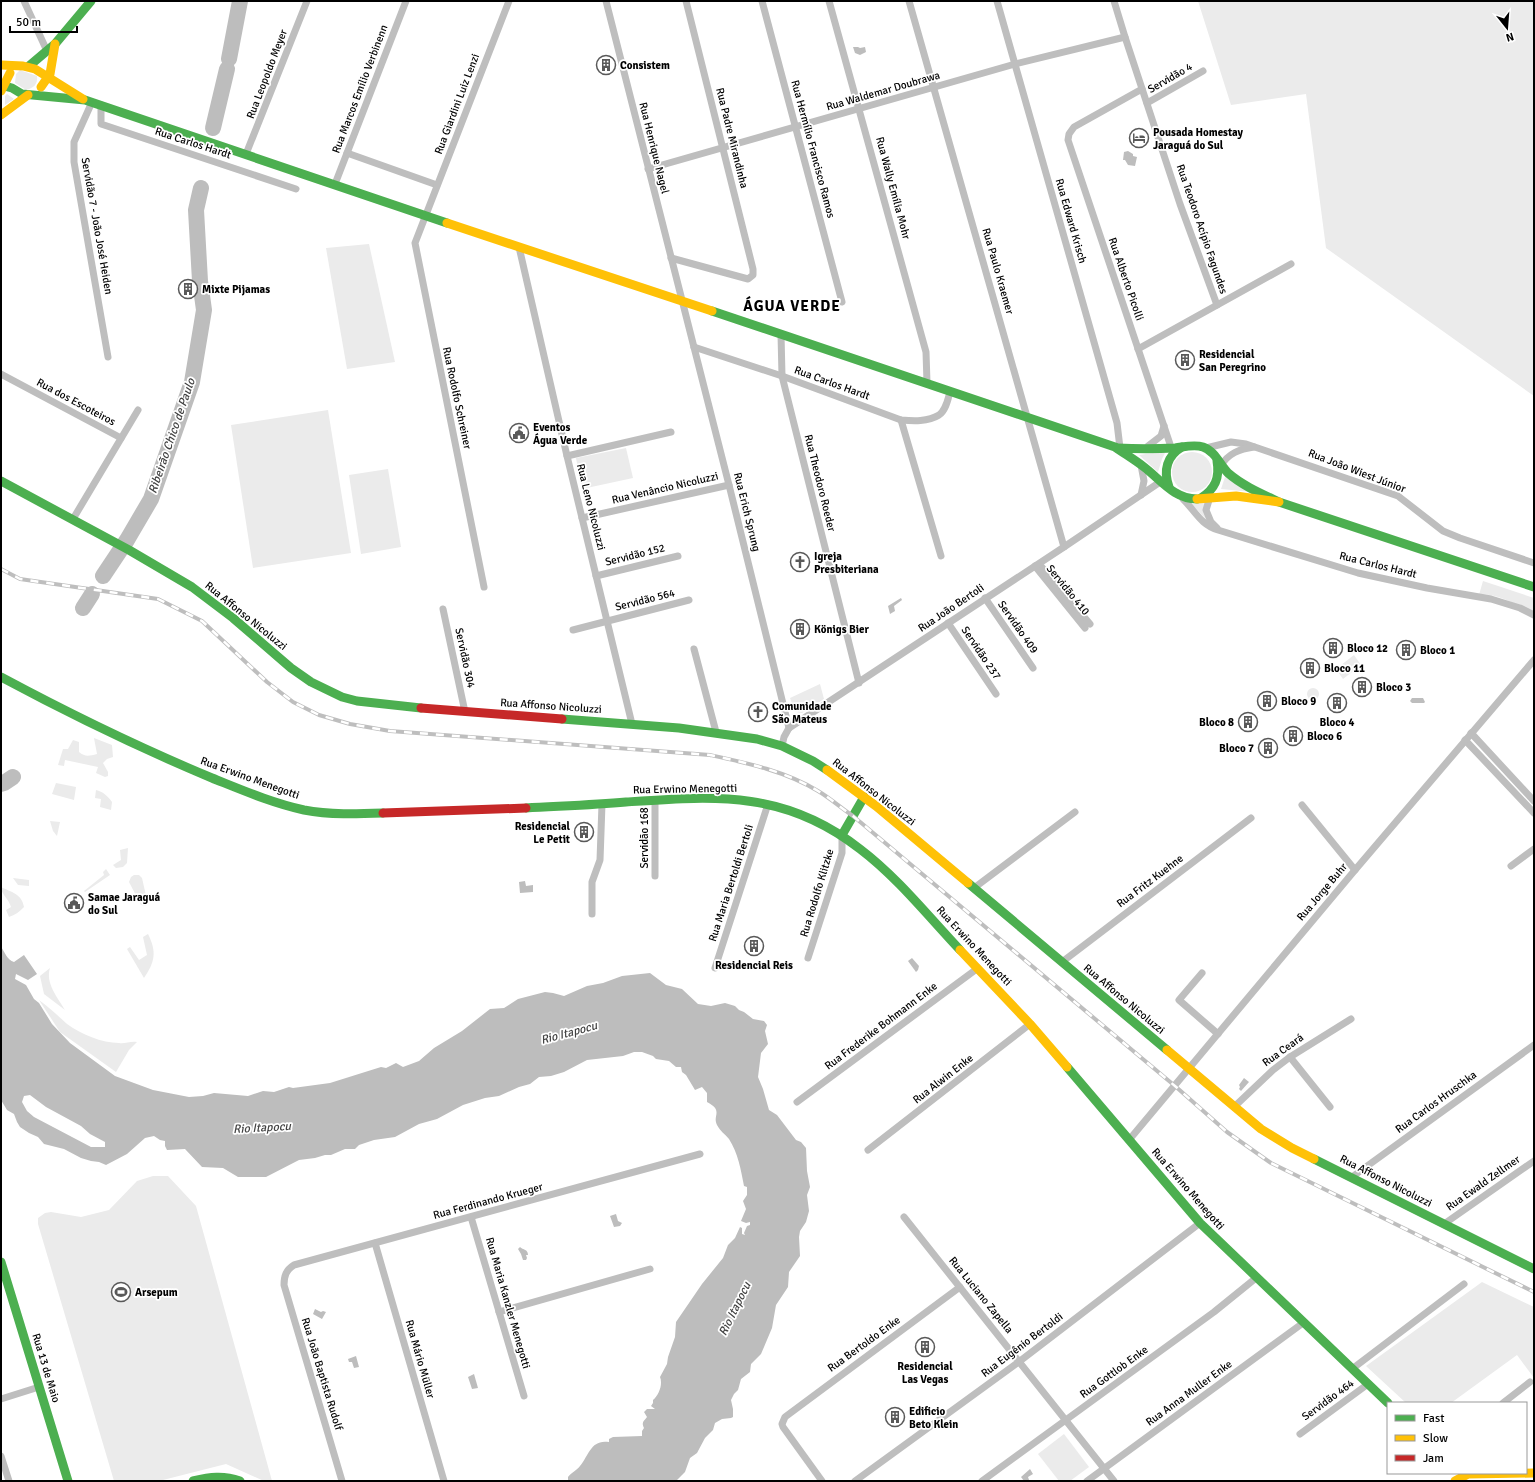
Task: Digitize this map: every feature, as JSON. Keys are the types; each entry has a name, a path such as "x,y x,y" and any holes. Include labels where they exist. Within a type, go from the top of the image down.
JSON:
{"main road":[{"path":"91,1 55,44 29,66 10,68 4,87 22,94 92,102 1118,448 1171,452 1182,447 1192,445 1206,448 1213,454 1219,466 1229,474 1279,502 1534,587"},
{"path":"1,115 41,87 48,77 55,44"},
{"path":"29,66 92,102"},
{"path":"39,72 42,82 41,87"},
{"path":"1118,448 1164,479 1169,487 1180,497 1192,500 1206,497 1235,496 1279,502"},
{"path":"1164,479 1166,463 1171,452"},
{"path":"1206,497 1215,485 1218,478 1219,466"},
{"name":"Rua Affonso Nicoluzzi","path":"1,481 129,550 192,587 233,618 291,668 326,691 350,699 374,704 716,732 757,739 782,746 813,761 864,797 1262,1129 1277,1139 1534,1269"},
{"name":"Rua Erwino Menegotti","path":"1,677 67,712 176,762 267,799 302,810 336,813 602,804 655,800 739,799 791,810 842,835 870,855 890,874 1030,1024 1200,1223 1387,1402"},
{"path":"842,835 864,797"},
{"name":"Rua 13 de Maio","path":"1,1262 68,1481"},
{"path":"1457,1479 1468,1474"},
{"path":"193,1481 215,1476 240,1481"}],"street":[{"path":"24,1 47,51"},
{"name":"Rua Leopoldo Meyer","path":"246,154 307,1"},
{"name":"Rua Marcos Emílio Verbinenn","path":"335,184 406,1"},
{"name":"Rua Giardini Luiz Lenzi","path":"425,215 509,1"},
{"name":"Rua Henrique Nagel","path":"606,1 682,300"},
{"name":"Rua Padre Mirandinha","path":"671,258 748,279 753,275 754,270 686,1"},
{"name":"Rua Hermílio Francisco Ramos","path":"762,1 842,302"},
{"name":"Rua Wally Emília Mohr","path":"829,1 926,352 927,383"},
{"name":"Rua Paulo Kraemer","path":"910,1 1064,547"},
{"name":"Rua Edward Krisch","path":"997,1 1117,422 1118,448"},
{"name":"Rua Teodoro Acípio Fagundes","path":"1114,1 1180,204 1217,305"},
{"name":"Rua Waldemar Doubrawa","path":"648,169 1015,64 1125,37"},
{"path":"1,61 10,68"},
{"name":"Servidão 4","path":"1147,104 1203,71"},
{"name":"Rua Alberto Picolli","path":"1142,89 1074,127 1069,134 1068,140 1164,426 1171,452"},
{"name":"Rua Carlos Hardt","path":"92,102 101,124 296,189"},
{"name":"Servidão 7 - João José Heiden","path":"92,102 74,142 73,150 108,357"},
{"path":"347,153 437,185"},
{"name":"Rua Rodolfo Schreiner","path":"425,215 415,243 416,250 484,587"},
{"name":"Rua Leno Nicoluzzi","path":"519,247 567,456 632,724"},
{"path":"1138,349 1291,264"},
{"name":"Rua Erich Sprung","path":"682,300 789,728"},
{"name":"Rua Theodoro Roeder","path":"781,334 782,376 859,683"},
{"name":"Rua Carlos Hardt","path":"694,348 782,376 901,420 915,421 940,414 945,407 950,392"},
{"name":"Rua dos Escoteiros","path":"1,374 121,438 73,519"},
{"path":"121,438 138,410"},
{"path":"901,420 940,556"},
{"path":"1141,449 1154,443 1163,433 1164,426"},
{"path":"567,456 671,432"},
{"name":"Rua João Wiest Júnior","path":"1206,448 1231,442 1254,446 1398,496 1443,531 1534,563"},
{"path":"1219,466 1234,452 1254,446"},
{"path":"1140,464 1144,481 1141,494"},
{"name":"Rua João Bertoli","path":"789,728 1064,547 1164,479"},
{"name":"Rua Venâncio Nicoluzzi","path":"582,518 729,485"},
{"name":"Rua Carlos Hardt","path":"1180,497 1201,521 1207,526 1218,530 1358,573 1427,588 1491,599 1520,608 1534,615"},
{"path":"1206,497 1206,510 1211,522 1218,530"},
{"name":"Servidão 152","path":"596,576 678,556"},
{"path":"1036,565 1088,626"},
{"name":"Servidão 409","path":"985,598 1033,668"},
{"name":"Servidão 564","path":"573,630 689,600"},
{"name":"Servidão 304","path":"443,609 465,712"},
{"name":"Servidão 237","path":"948,623 996,694"},
{"path":"694,649 716,732"},
{"name":"Rua Jorge Buhr","path":"1130,1140 1355,870 1534,660"},
{"path":"782,746 784,736 789,728"},
{"path":"1471,733 1534,801"},
{"path":"1465,740 1534,813"},
{"name":"Servidão 168","path":"655,800 655,876"},
{"path":"592,914 592,882 600,860 602,804"},
{"name":"Rua Maria Bertoldi Bertoli","path":"715,968 768,804"},
{"path":"1302,805 1355,870"},
{"path":"974,888 1075,812"},
{"name":"Rua Fritz Kuehne","path":"1062,962 1251,818"},
{"name":"Rua Rodolfo Klitzke","path":"808,958 842,853 842,835"},
{"path":"1512,866 1534,849"},
{"name":"Rua Frederike Bohmann Enke","path":"798,1102 978,968"},
{"path":"1202,973 1179,1000 1218,1034"},
{"name":"Rua Ceará","path":"1234,1107 1273,1070 1290,1057 1351,1019"},
{"name":"Rua Alwin Enke","path":"868,1150 1030,1024"},
{"name":"Rua Carlos Hruschka","path":"1352,1177 1534,1045"},
{"path":"1290,1057 1330,1107"},
{"name":"Rua Ferdinando Krueger","path":"285,1274 294,1265 700,1154"},
{"name":"Rua Ewald Zellmer","path":"1444,1224 1534,1161"},
{"name":"Rua Maria Kanzler Menegotti","path":"471,1217 524,1396"},
{"name":"Rua Luciano Zapella","path":"904,1217 1114,1481"},
{"name":"Rua Eugênio Bertoldi","path":"855,1481 1020,1361 1200,1223"},
{"name":"Rua Mário Müller","path":"375,1243 444,1481"},
{"path":"499,1312 650,1269"},
{"name":"Rua João Baptista Rudolf","path":"285,1274 284,1285 342,1481"},
{"name":"Rua Gottlob Enke","path":"982,1481 1214,1312 1256,1278"},
{"path":"1352,1369 1464,1284"},
{"name":"Rua Bertoldo Enke","path":"822,1481 783,1427 783,1420 788,1414 960,1287"},
{"name":"Rua Anna Muller Enke","path":"1087,1481 1303,1323"},
{"path":"1504,1402 1530,1382"},
{"name":"Servidão 464","path":"1300,1434 1368,1384"},
{"path":"1,1399 39,1387"},
{"path":"1,1456 8,1481"}],"shaded area":[{"path":"1198,1 1534,1 1534,396 1326,248 1306,94 1231,105"},
{"path":"20,70 37,76 37,82 33,87 26,90 15,83 16,74"},
{"path":"7,94 14,99 5,105 5,96"},
{"path":"369,244 395,362 347,369 326,248"},
{"path":"328,410 351,553 253,568 231,425"},
{"path":"626,448 633,478 582,489 576,458"},
{"path":"1166,451 1158,472 1139,455"},
{"path":"1196,452 1203,455 1209,461 1212,472 1211,480 1203,489 1196,492 1188,492 1181,489 1173,480 1172,468 1175,461 1184,453"},
{"path":"388,469 401,547 361,554 349,475"},
{"path":"1225,477 1252,492 1221,489"},
{"path":"1205,502 1207,520 1192,504"},
{"path":"1483,581 1534,598 1534,612 1499,597 1479,595"},
{"path":"1354,655 1361,665 1343,679 1336,669"},
{"path":"820,684 824,699 802,713 795,712 790,698"},
{"path":"1315,688 1318,689 1318,699 1311,700 1308,699 1307,692 1308,689"},
{"path":"94,738 112,745 113,757 107,759 103,763 108,772 108,776 105,777 96,773 98,767 65,760 64,766 58,765 63,749 68,749 73,740 79,742 79,752 81,754 87,756 97,754"},
{"path":"56,783 76,787 74,800 52,794"},
{"path":"96,790 105,794 112,802 111,810 100,807 101,799 95,798"},
{"path":"50,821 60,822 57,836 53,831"},
{"path":"128,848 127,863 123,867 116,868 113,865 121,860 120,850"},
{"path":"106,869 110,875 85,892 84,891 104,875 103,872"},
{"path":"134,875 139,875 142,878 147,900 146,906 141,905 129,882 131,877"},
{"path":"13,878 29,880 29,886 18,885"},
{"path":"1,887 16,894 23,903 24,907 9,917 6,910 11,907 9,901 2,892"},
{"path":"148,934 153,946 154,957 151,967 144,978 127,949 130,947 139,960 147,955 143,937"},
{"path":"50,968 49,979 51,985 65,1010 44,994 40,976"},
{"path":"39,1000 67,1024 99,1040 112,1043 137,1042 129,1050 116,1072 60,1032"},
{"name":"Arsepum","path":"153,1176 168,1176 196,1206 272,1481 264,1481 226,1464 159,1481 114,1481 38,1224 38,1218 45,1213 51,1212 81,1217 109,1210 137,1181"},
{"path":"1482,1282 1534,1307 1534,1378 1517,1355 1452,1402 1405,1402 1366,1366"},
{"path":"1064,1434 1089,1467 1070,1481 1059,1481 1038,1454"}],"water":[{"path":"853,47 865,47 866,52 860,55 855,53"},
{"path":"1128,151 1133,154 1133,156 1137,157 1135,166 1128,165 1125,160 1123,160 1124,152"},
{"path":"901,598 902,600 894,606 895,611 890,614 888,606"},
{"path":"1412,698 1423,698 1425,702 1412,703 1410,701"},
{"path":"525,881 526,886 533,885 533,892 520,893 519,882"},
{"name":"Rio Itapocu","path":"1,947 8,958 14,962 24,955 37,974 28,980 16,974 15,979 26,985 52,1024 70,1043 115,1076 153,1090 189,1097 203,1096 214,1093 248,1096 263,1091 274,1092 289,1087 293,1088 330,1083 381,1067 386,1068 396,1063 403,1067 419,1061 434,1048 462,1031 490,1009 504,1008 518,999 545,992 564,996 587,986 603,983 622,976 650,973 666,985 682,989 698,1004 711,1006 725,1003 735,1006 753,1019 764,1021 767,1025 765,1031 768,1044 761,1053 758,1077 769,1110 777,1115 796,1140 801,1142 806,1148 807,1171 810,1187 807,1195 809,1211 806,1222 800,1231 800,1256 789,1272 788,1287 776,1305 772,1328 761,1354 751,1364 750,1372 741,1379 738,1390 731,1400 733,1417 722,1419 715,1423 713,1430 705,1438 697,1453 690,1458 685,1472 676,1481 568,1481 568,1477 579,1467 594,1445 609,1442 609,1439 613,1437 642,1436 642,1431 644,1428 643,1423 647,1417 644,1412 647,1409 655,1409 651,1406 660,1389 660,1377 667,1364 675,1337 676,1322 702,1284 723,1258 728,1245 735,1238 740,1227 742,1228 742,1234 745,1235 744,1233 747,1226 750,1225 750,1222 746,1223 741,1221 746,1209 743,1201 747,1195 747,1187 744,1186 735,1150 729,1139 717,1125 716,1111 712,1105 707,1102 707,1093 702,1087 695,1090 686,1075 682,1072 681,1067 676,1067 669,1061 656,1059 653,1056 642,1052 634,1052 623,1056 587,1060 564,1072 551,1076 539,1077 530,1084 499,1096 485,1098 463,1105 437,1119 419,1124 395,1137 374,1140 359,1145 355,1149 345,1149 331,1155 299,1160 266,1177 238,1177 223,1168 202,1167 185,1149 167,1150 165,1141 154,1136 145,1138 127,1154 106,1165 91,1161 81,1158 64,1149 44,1144 38,1137 20,1127 14,1114 7,1110 1,1100","holes":["30,1095 46,1107 81,1126 90,1134 105,1142 105,1147 91,1147 34,1117 27,1111 22,1102 24,1096"]},
{"path":"912,958 919,966 916,972 908,961"},
{"path":"1244,1078 1249,1082 1241,1091 1239,1089 1239,1085"},
{"path":"616,1214 618,1221 622,1223 620,1226 614,1227 610,1216"},
{"path":"520,1247 527,1252 528,1255 526,1255 526,1260 523,1260 518,1249"},
{"path":"315,1309 321,1312 326,1312 322,1319 313,1314"},
{"path":"356,1356 359,1367 354,1368 352,1362 349,1362 348,1359"},
{"path":"474,1374 478,1388 472,1389 468,1377"},
{"path":"1030,1469 1033,1474 1028,1477 1029,1480 1024,1481 1021,1477"}],"waterway":[{"name":"Ribeirão Chico de Paulo","path":"229,59 240,1"},
{"name":"Ribeirão Chico de Paulo","path":"213,128 227,69"},
{"name":"Ribeirão Chico de Paulo","path":"103,576 127,540 151,499 192,382 204,310 200,281 196,210 201,188"},
{"name":"Ribeirão Chico de Paulo","path":"83,608 92,594"},
{"name":"Ribeirão Chico de Paulo","path":"1,784 13,777"}],"railway":[{"path":"1,569 20,579 158,599 202,621 267,682 293,702 319,715 350,724 390,731 710,755 766,768 805,784 853,816 1175,1086 1227,1132 1271,1163 1534,1292"}],"traffic: fast":[{"path":"29,66 55,44 91,1"},
{"path":"1,85 12,88 22,94 85,100 447,223"},
{"path":"712,311 1115,447 1144,467 1168,488 1181,496 1197,499"},
{"path":"1117,448 1161,449 1200,446 1211,452 1225,470 1234,478 1279,502 1534,587"},
{"path":"1169,487 1166,475 1168,464 1173,455 1182,447"},
{"path":"1201,498 1210,491 1217,478 1217,461"},
{"path":"1,481 129,550 192,587 233,618 291,668 311,682 342,697 357,701 421,708"},
{"path":"1,677 132,743 185,767 257,796 280,804 314,812 344,814 383,813"},
{"path":"562,719 679,728 757,739 782,746 813,761 827,770"},
{"path":"842,835 864,797"},
{"path":"526,808 690,799 749,801 777,807 804,816 832,830 860,849 874,860 912,897 960,950"},
{"path":"968,883 1167,1050"},
{"path":"1067,1067 1200,1223 1387,1402"},
{"path":"1314,1159 1534,1269"},
{"path":"1,1262 68,1481"},
{"path":"193,1481 216,1477 240,1481"}],"traffic: slow":[{"path":"41,87 50,74 55,44"},
{"path":"1,65 23,66 35,69 83,99"},
{"path":"1,91 10,73"},
{"path":"1,115 28,95"},
{"path":"447,223 712,311"},
{"path":"1197,499 1236,496 1279,502"},
{"path":"827,770 876,806 968,883"},
{"path":"960,950 1030,1024 1067,1067"},
{"path":"1167,1050 1261,1129 1292,1148 1314,1159"},
{"path":"1527,1473 1534,1473"},
{"path":"1455,1481 1468,1474"}],"traffic: jam":[{"path":"421,708 562,719"},
{"path":"383,813 526,808"}],"place":[{"name":"Consistem","path":"606,65"},
{"name":"Pousada Homestay Jaraguá do Sul","path":"1139,138"},
{"name":"Mixte Pijamas","path":"188,289"},
{"name":"Residencial San Peregrino","path":"1185,360"},
{"name":"Eventos Água Verde","path":"519,433"},
{"name":"Igreja Presbiteriana","path":"800,562"},
{"name":"Königs Bier","path":"800,629"},
{"name":"Bloco 12","path":"1333,648"},
{"name":"Bloco 1","path":"1406,650"},
{"name":"Bloco 11","path":"1310,668"},
{"name":"Bloco 3","path":"1362,687"},
{"name":"Bloco 9","path":"1267,701"},
{"name":"Bloco 4","path":"1337,703"},
{"name":"Comunidade São Mateus","path":"758,712"},
{"name":"Bloco 8","path":"1248,722"},
{"name":"Bloco 6","path":"1293,736"},
{"name":"Bloco 7","path":"1268,748"},
{"name":"Residencial Le Petit","path":"584,832"},
{"name":"Samae Jaraguá do Sul","path":"74,903"},
{"name":"Residencial Reis","path":"754,946"},
{"name":"Arsepum","path":"121,1292"},
{"name":"Residencial Las Vegas","path":"925,1347"},
{"name":"Edificio Beto Klein","path":"895,1417"}],"district":[{"name":"ÁGUA VERDE","path":"792,306"}]}
